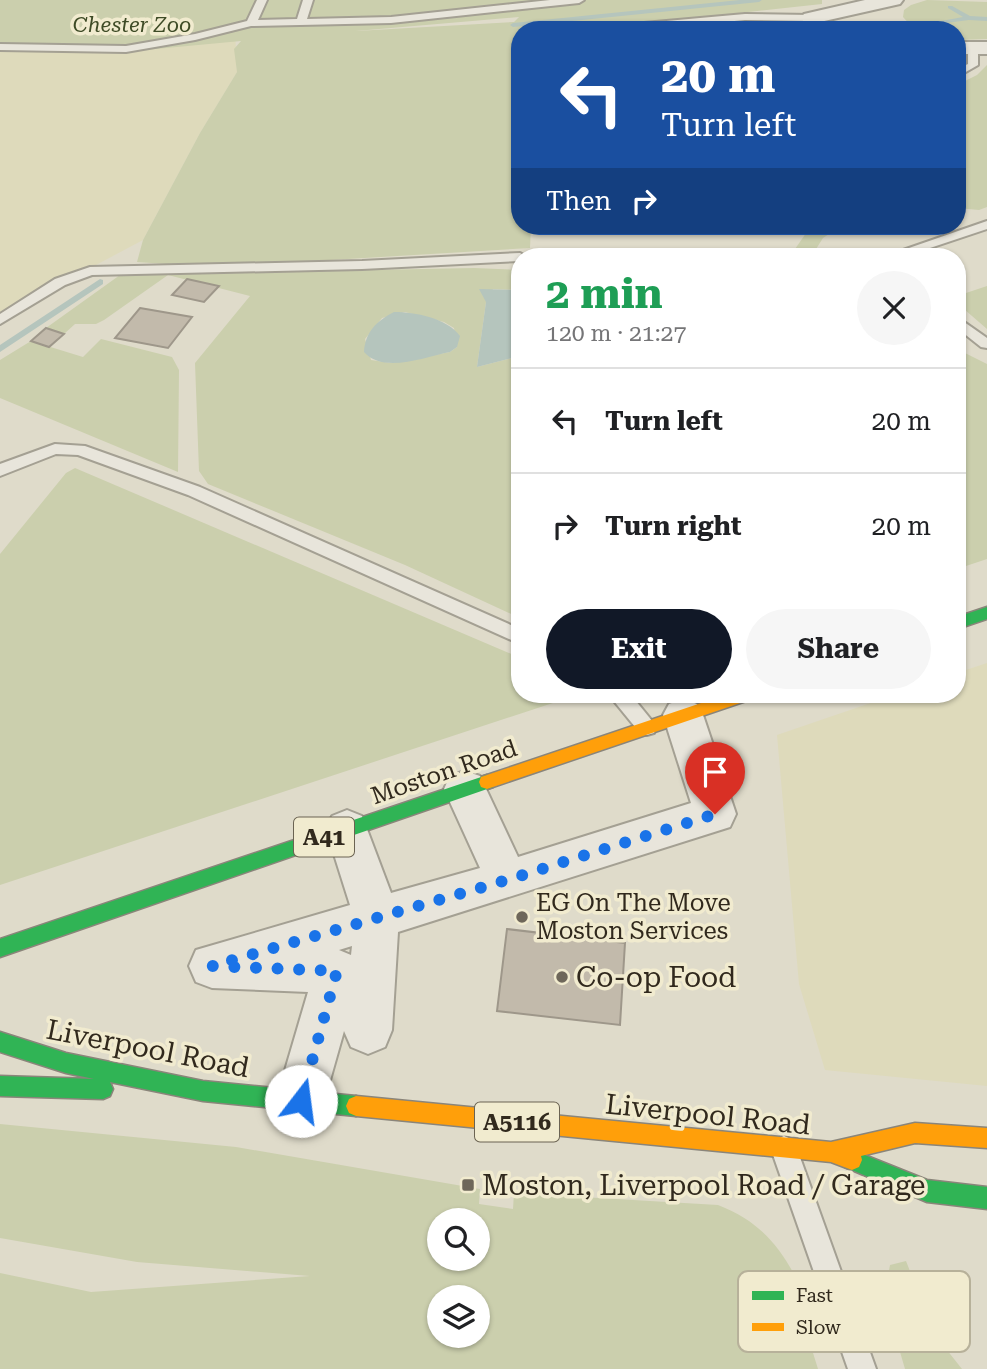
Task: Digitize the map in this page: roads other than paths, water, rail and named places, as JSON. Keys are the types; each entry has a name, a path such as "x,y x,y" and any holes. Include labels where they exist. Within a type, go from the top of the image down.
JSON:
{"highway":[{"path":"966,620 987,613"},
{"name":"Moston Road","path":"0,948 719,703"},
{"name":"Liverpool Road","path":"0,1042 66,1063 203,1091 831,1153 927,1191 987,1198"},
{"path":"0,1086 203,1091"},
{"name":"Liverpool Road","path":"831,1153 915,1133 987,1138"}],"street":[{"path":"892,10 889,12 903,0"},
{"path":"811,18 892,10"},
{"path":"811,18 831,21"},
{"path":"301,1101 337,971 212,966 507,880 715,814 665,721"},
{"path":"465,789 507,880"},
{"path":"347,829 377,918 368,1030"}],"lane":[{"path":"251,23 262,0"},
{"path":"301,22 309,0"},
{"path":"0,47 126,49 195,37 251,23 391,20 579,0"},
{"path":"708,21 811,18"},
{"path":"804,21 811,18"},
{"path":"966,69 973,65 973,49"},
{"path":"966,232 987,225"},
{"path":"917,248 957,235"},
{"path":"0,320 60,282 90,271 362,265 511,257"},
{"path":"966,328 986,344"},
{"path":"0,470 55,449 79,450 194,491 511,633"},
{"path":"633,703 665,721"},
{"path":"783,1148 827,1271"},
{"path":"856,1352 862,1369"}],"waterway":[{"path":"552,21 759,0"},
{"path":"950,7 969,18"},
{"path":"950,21 969,18"},
{"path":"969,18 987,19"},
{"path":"0,349 100,282"}],"place":[{"name":"EG On The Move Moston Services","path":"522,917"},
{"name":"Co-op Food","path":"562,977"},
{"name":"Moston, Liverpool Road / Garage","path":"468,1185"}],"park label":[{"name":"Chester Zoo","path":"132,25"}]}
